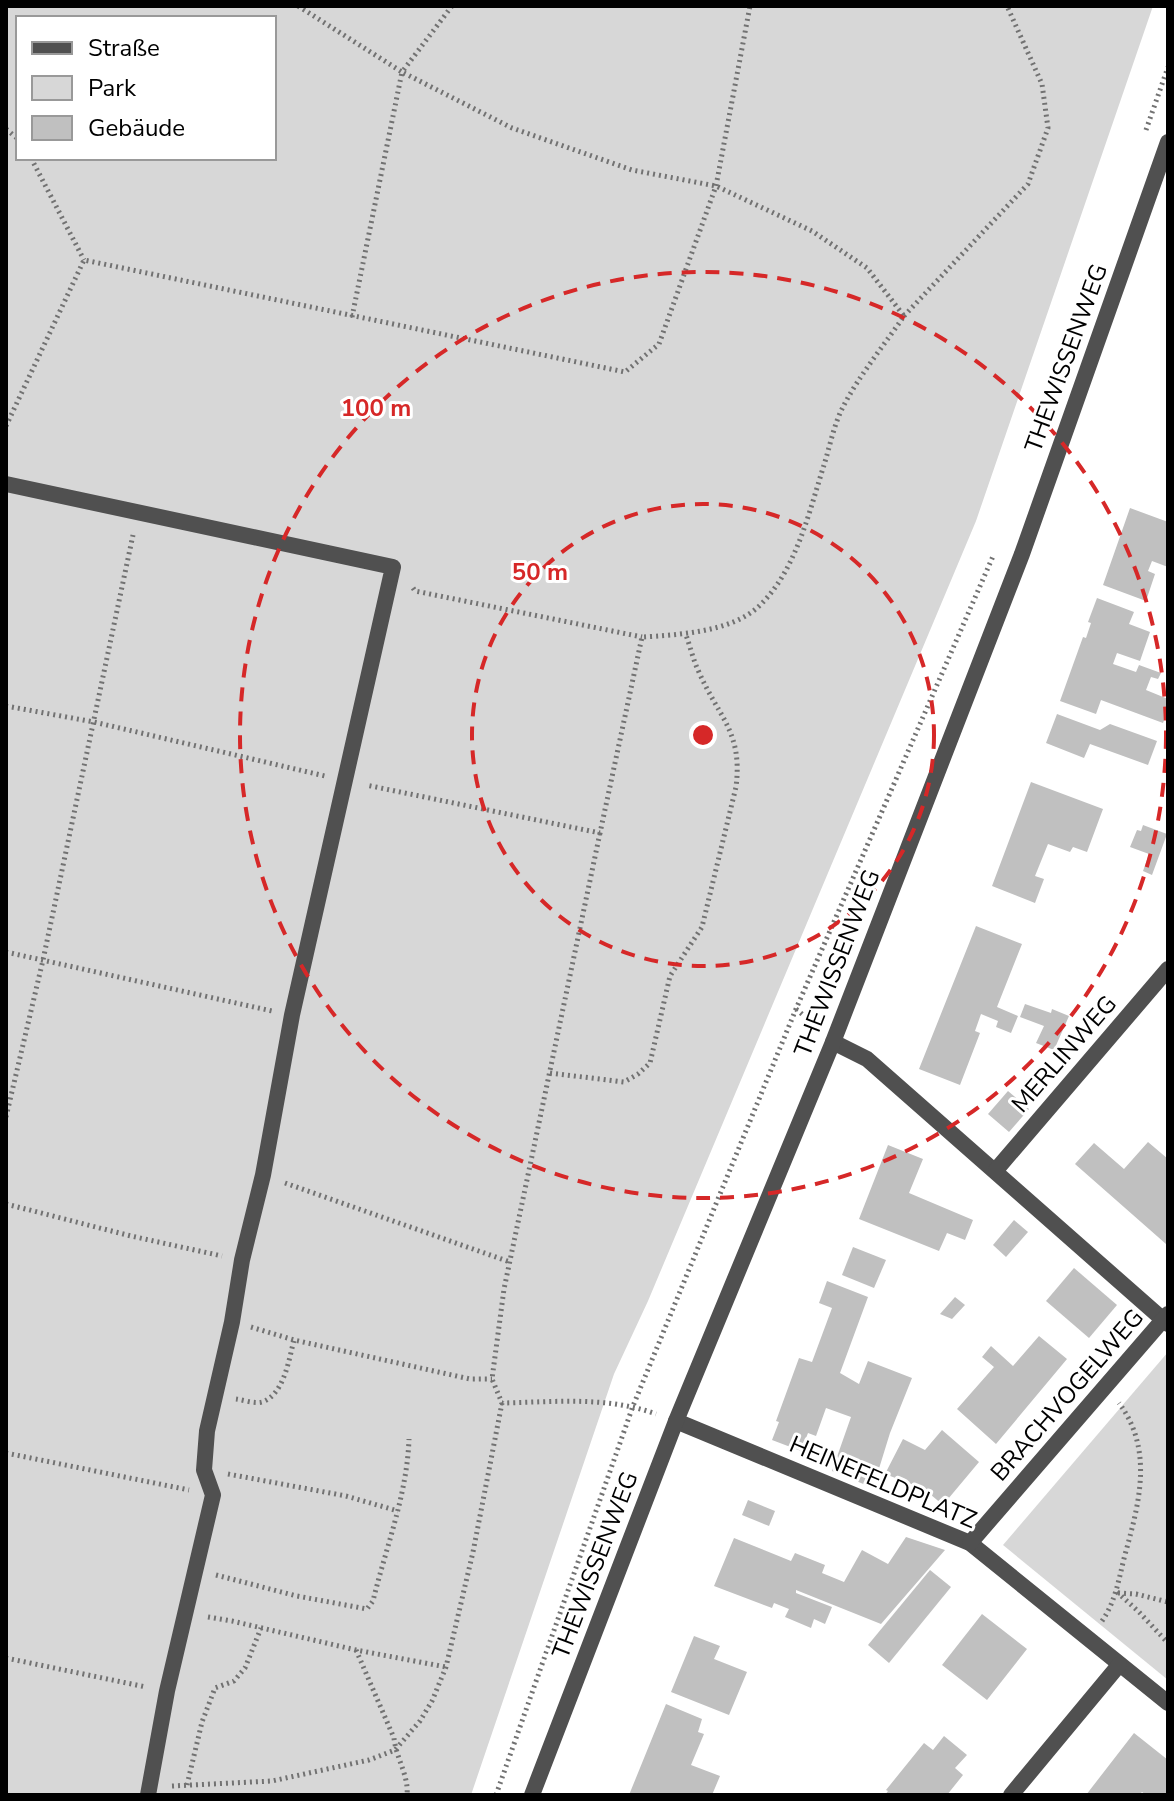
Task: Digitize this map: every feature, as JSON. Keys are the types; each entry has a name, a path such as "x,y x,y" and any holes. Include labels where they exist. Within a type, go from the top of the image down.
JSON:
{"street":[{"name":"THEWISSENWEG","path":"532,1795 676,1421 833,1042 1022,554 1168,142"},
{"path":"6,484 393,567 292,1015 263,1175 242,1260 217,1397 207,1431 204,1470 213,1495 167,1691 149,1792"},
{"name":"MERLINWEG","path":"996,1170 1168,969"},
{"path":"833,1042 867,1059 1166,1319"},
{"name":"BRACHVOGELWEG","path":"970,1543 1166,1319"},
{"name":"HEINEFELDPLATZ","path":"676,1421 970,1543 1168,1703"},
{"path":"1011,1795 1119,1665"}],"path":[{"path":"298,6 402,72 512,128 632,170 716,186 812,231 867,268 904,316"},
{"path":"352,317 402,72 452,6"},
{"path":"84,260 625,372 659,344 716,186 750,6"},
{"path":"393,567 415,591 642,637 686,635 736,620 757,609 776,587 795,549 843,407 904,316 1028,184 1048,128 1042,84 1007,6"},
{"path":"1141,142 1168,67"},
{"path":"32,160 84,260"},
{"path":"6,426 84,260"},
{"path":"6,1117 43,960 139,511"},
{"path":"496,1795 633,1406 796,1009 997,548"},
{"path":"550,1073 624,1082 650,1063 670,976 702,927 736,787 738,766 735,741 699,671 686,635"},
{"path":"149,1792 187,1785 272,1781 369,1760 395,1750 420,1721 432,1701 446,1667 473,1552 502,1403 492,1379 510,1262 642,637"},
{"path":"6,706 94,722 346,781 600,833"},
{"path":"6,952 292,1015"},
{"path":"263,1175 510,1262"},
{"path":"6,1204 242,1260"},
{"path":"232,1322 294,1340 470,1379 492,1379"},
{"path":"217,1397 264,1402 274,1394 281,1382 294,1340"},
{"path":"1088,1639 1107,1613 1117,1592 1138,1509 1142,1472 1136,1436 1127,1414 1106,1386"},
{"path":"502,1403 606,1401 633,1406"},
{"path":"196,1570 297,1596 367,1609 373,1601 398,1511 408,1469 409,1439"},
{"path":"6,1453 213,1495"},
{"path":"204,1470 346,1496 398,1511"},
{"path":"1117,1592 1168,1602"},
{"path":"1117,1592 1168,1643"},
{"path":"185,1614 446,1667"},
{"path":"187,1785 202,1722 215,1688 234,1681 245,1668 261,1628"},
{"path":"356,1650 389,1724 408,1786 407,1795"},
{"path":"6,1658 167,1691"}],"green space":[{"path":"6,6 1153,6 976,521 648,1301 614,1374 471,1795 6,1795"},
{"path":"1168,1352 1168,1680 1003,1545"}],"building":[{"path":"1130,508 1168,522 1168,567 1152,561 1148,571 1155,574 1146,601 1103,585"},
{"path":"1097,598 1134,612 1129,624 1150,632 1140,661 1117,653 1113,664 1136,672 1139,665 1161,673 1158,679 1151,677 1146,690 1168,699 1163,723 1101,700 1096,714 1060,701 1083,637 1086,638"},
{"path":"1057,714 1100,730 1110,724 1157,741 1148,765 1090,744 1084,758 1046,743"},
{"path":"1031,782 1103,809 1087,852 1073,847 1070,852 1048,844 1035,876 1044,879 1035,903 992,886"},
{"path":"1143,825 1167,834 1152,875 1143,871 1149,854 1130,847 1137,830 1141,831"},
{"path":"976,926 1022,944 997,1007 1018,1016 1011,1033 996,1027 998,1021 981,1014 975,1031 980,1033 960,1085 919,1069"},
{"path":"1025,1004 1069,1016 1054,1050 1036,1043 1044,1026 1020,1017"},
{"path":"1008,1091 1029,1109 1009,1132 988,1114"},
{"path":"1148,1142 1168,1159 1166,1244 1075,1164 1094,1143 1124,1169"},
{"path":"888,1145 923,1159 909,1193 973,1220 965,1240 947,1233 939,1251 859,1219"},
{"path":"1014,1220 1028,1232 1006,1257 993,1245"},
{"path":"853,1247 886,1260 874,1288 842,1275"},
{"path":"1074,1268 1117,1305 1089,1338 1046,1301"},
{"path":"827,1281 868,1297 840,1373 859,1384 868,1361 912,1378 873,1488 832,1471 851,1417 826,1408 816,1436 808,1433 801,1451 772,1440 799,1358 812,1362 832,1308 819,1303"},
{"path":"955,1297 965,1305 952,1319 940,1314"},
{"path":"1039,1336 1067,1359 996,1444 957,1409 994,1367 982,1357 991,1346 1013,1366"},
{"path":"942,1430 979,1462 943,1505 924,1489 885,1474 903,1439 925,1450"},
{"path":"748,1500 775,1511 769,1526 742,1515"},
{"path":"906,1537 945,1550 881,1624 796,1590 796,1593 832,1607 825,1624 814,1619 811,1628 785,1617 789,1609 774,1603 772,1608 714,1586 734,1538 791,1561 795,1553 825,1565 822,1573 844,1582 862,1550 888,1564"},
{"path":"930,1570 951,1587 889,1663 868,1645"},
{"path":"982,1614 1027,1649 987,1700 942,1665"},
{"path":"694,1636 720,1646 714,1659 747,1672 729,1715 671,1692"},
{"path":"666,1704 702,1719 698,1732 704,1734 691,1765 720,1776 712,1795 629,1795"},
{"path":"1134,1733 1168,1760 1168,1795 1146,1795 1142,1792 1139,1795 1086,1795"},
{"path":"944,1736 967,1755 955,1768 963,1775 947,1795 885,1795 924,1743 933,1750"}]}
